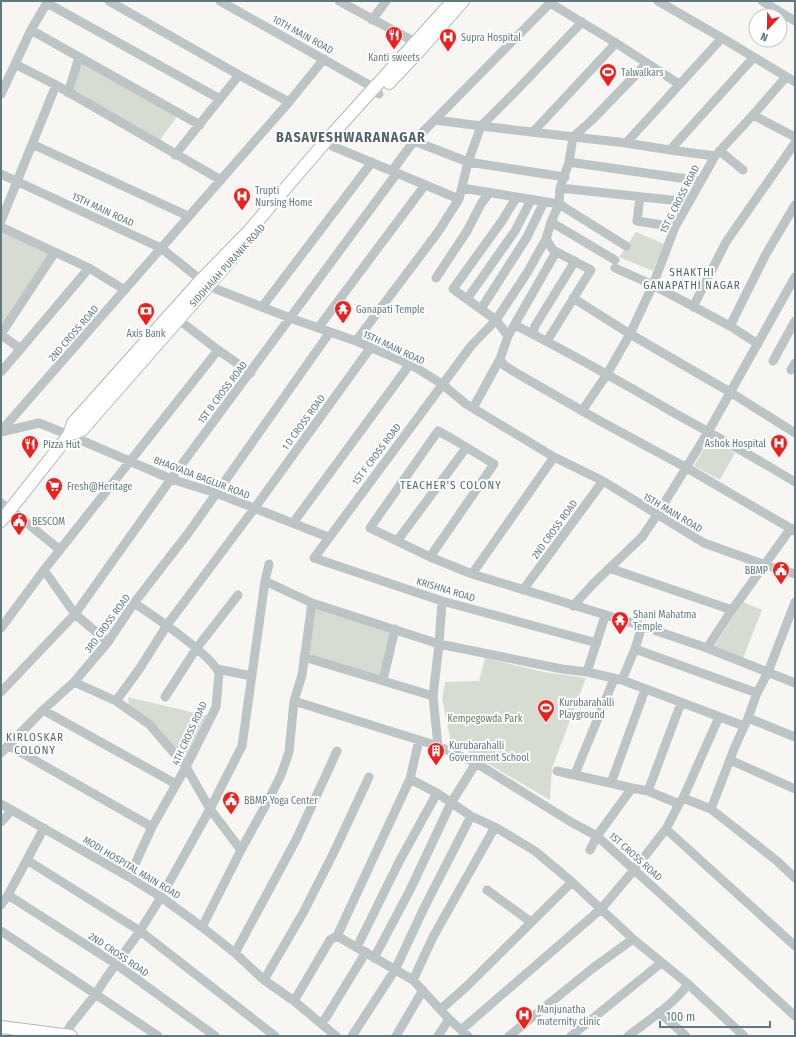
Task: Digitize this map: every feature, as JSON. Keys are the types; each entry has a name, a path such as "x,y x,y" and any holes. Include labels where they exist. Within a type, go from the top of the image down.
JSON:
{"main road":[{"name":"SIDDHAIAH PURANIK ROAD","path":"1,521 7,508 69,435 73,423 205,282 376,91 415,42 453,1"},
{"name":"SIDDHAIAH PURANIK ROAD","path":"376,91 420,50 463,1"},
{"name":"SIDDHAIAH PURANIK ROAD","path":"69,435 82,430 179,320 205,282"},
{"path":"1,1027 68,1035"}],"street":[{"path":"109,1 289,102"},
{"name":"10TH MAIN ROAD","path":"220,1 324,59 369,85 376,91"},
{"path":"339,1 415,42"},
{"path":"372,20 386,1"},
{"path":"658,1 795,82"},
{"path":"762,1 795,21"},
{"path":"1,94 31,30 48,2 220,99"},
{"path":"551,2 679,84"},
{"name":"1ST B CROSS ROAD","path":"1,692 75,614 171,479 250,373 395,172 414,141 551,2"},
{"path":"356,341 438,232 459,199 468,162 481,126 582,22"},
{"path":"31,30 200,125"},
{"path":"626,143 722,38"},
{"path":"533,132 616,43"},
{"path":"68,93 78,57"},
{"path":"670,150 754,57"},
{"name":"2ND CROSS ROAD","path":"1,431 289,102 324,59"},
{"path":"559,204 560,188 565,176 573,137 591,121 647,63"},
{"path":"15,64 56,85 175,155 221,180"},
{"path":"175,155 239,75"},
{"name":"1ST G CROSS ROAD","path":"582,411 607,374 630,334 653,285 675,227 718,153 786,77"},
{"path":"1,221 56,85"},
{"path":"753,115 795,137"},
{"path":"435,120 626,143 670,150 718,153 743,170"},
{"path":"414,141 468,162 565,176"},
{"path":"693,307 726,242 795,143"},
{"path":"32,144 188,216"},
{"path":"329,144 459,199"},
{"path":"262,308 372,162"},
{"path":"568,162 701,181"},
{"name":"15TH MAIN ROAD","path":"1,174 161,248 205,282 262,308 356,341 410,364 442,384 473,408 554,457 603,481 704,543 795,574"},
{"path":"318,328 425,185"},
{"path":"462,188 559,204 626,246"},
{"path":"560,188 689,202"},
{"path":"436,278 467,231 488,193"},
{"path":"640,197 637,221 675,227"},
{"path":"508,336 496,320 453,288 502,221 516,198"},
{"path":"466,299 515,231 531,200"},
{"path":"481,309 527,238 544,202"},
{"name":"1ST F CROSS ROAD","path":"328,537 471,346 496,320 527,273 546,239 551,222 559,204"},
{"path":"730,326 766,254 795,205"},
{"path":"551,222 615,264 730,326 758,344"},
{"path":"1,227 89,268 125,290"},
{"path":"546,239 553,250 591,270 547,341"},
{"path":"21,349 1,334 55,252"},
{"path":"473,408 500,359 508,336 556,252"},
{"path":"533,334 535,326 575,261"},
{"path":"1,372 89,268"},
{"path":"573,606 609,568 642,537 657,515 708,432 795,277"},
{"path":"573,298 630,334 730,392 795,433"},
{"path":"179,320 250,373"},
{"path":"773,361 795,321"},
{"path":"515,325 607,374 795,482"},
{"name":"3RD CROSS ROAD","path":"1,753 43,710 74,682 108,642 134,603 189,532 330,332"},
{"name":"1 D CROSS ROAD","path":"116,701 140,668 167,625 254,509 371,348"},
{"path":"1,628 44,570 218,350"},
{"path":"500,359 504,366 582,411 687,468 793,530 732,610 707,648"},
{"path":"293,523 410,364"},
{"name":"BHAGYADA BAGLUR ROAD","path":"1,431 38,423 130,460 171,479 216,493 328,537"},
{"path":"430,557 494,464 438,431 370,528 430,557 472,574 605,616 642,626 707,648 795,683"},
{"path":"397,541 466,448"},
{"path":"472,574 554,457"},
{"name":"2ND CROSS ROAD","path":"523,590 603,481"},
{"path":"7,508 60,550"},
{"name":"KRISHNA ROAD","path":"328,537 314,558 442,601 597,643"},
{"path":"68,1035 71,1025 95,995 140,931 161,897 210,809 242,746 265,581 269,564"},
{"path":"609,568 732,610"},
{"path":"44,570 75,614 108,642"},
{"path":"265,581 312,603 440,644 618,679 719,717 746,722 795,737"},
{"path":"165,697 196,649 238,595"},
{"path":"438,746 433,696 440,644 442,601"},
{"path":"711,809 757,693 768,672 795,602"},
{"path":"134,603 167,625 217,669 252,676"},
{"path":"202,926 241,850 270,799 281,775 289,752 294,701 302,675 312,603"},
{"path":"587,672 605,616"},
{"path":"575,774 618,679 635,649 642,626"},
{"path":"383,680 395,629"},
{"path":"635,649 757,693"},
{"path":"304,657 433,696"},
{"name":"4TH CROSS ROAD","path":"129,876 152,827 186,767 216,707 219,674 217,669"},
{"path":"74,682 116,701 149,724 186,767 210,809 241,850"},
{"path":"611,784 645,690"},
{"name":"1ST CROSS ROAD","path":"294,701 438,746 476,763 571,822 597,836 795,1016"},
{"path":"648,791 681,703"},
{"path":"43,710 176,784"},
{"path":"337,936 413,980 449,1019 465,1033 601,909 634,870 666,829 681,801 719,717"},
{"path":"294,1001 330,940 337,936 410,779 419,740"},
{"path":"8,745 152,827"},
{"path":"235,953 296,840 337,751"},
{"path":"730,760 795,789"},
{"path":"374,958 410,890 451,803 476,763"},
{"path":"557,771 648,791 711,809 777,861 795,878"},
{"path":"264,980 303,914 369,777"},
{"path":"410,779 437,793 471,816 495,827 535,851 572,882 633,939 688,984 744,1036"},
{"path":"590,850 597,836 632,788"},
{"path":"357,947 400,860 437,793"},
{"name":"MODI HOSPITAL MAIN ROAD","path":"1,804 129,876 161,897 202,926 235,953 264,980 294,1001 336,1036"},
{"path":"1,822 12,810"},
{"path":"352,1036 395,970 471,816"},
{"path":"413,980 433,937 495,827"},
{"path":"1,905 8,895 44,828"},
{"path":"666,829 795,946"},
{"path":"27,860 140,931 274,1036"},
{"path":"441,1009 466,987 572,882"},
{"path":"487,890 531,922"},
{"name":"2ND CROSS ROAD","path":"8,895 116,964 215,1036"},
{"path":"1,931 158,1036"},
{"path":"509,1036 593,968 633,939"},
{"path":"322,1024 366,952"},
{"path":"571,1036 662,963"},
{"path":"628,1036 659,1012 682,992 688,984"},
{"path":"396,1036 423,990"},
{"path":"659,1012 686,1036"},
{"path":"438,1036 449,1019"}],"green space":[{"path":"82,61 178,115 160,140 73,93"},
{"path":"2,230 52,254 1,330 1,233"},
{"path":"636,232 664,244 653,271 619,257"},
{"path":"710,438 735,453 720,480 694,466"},
{"path":"743,602 762,610 743,658 714,647"},
{"path":"314,608 393,633 382,678 306,655"},
{"name":"Kempegowda Park","path":"485,658 544,672 586,678 552,768 550,800 451,742 442,699 445,682 479,681"},
{"path":"128,697 208,716 184,762 129,706"}],"place":[{"name":"Kanti sweets","path":"394,50"},
{"name":"Supra Hospital","path":"448,52"},
{"name":"Talwalkars","path":"608,87"},
{"name":"Trupti Nursing Home","path":"242,211"},
{"name":"Ganapati Temple","path":"343,324"},
{"name":"Axis Bank","path":"146,326"},
{"name":"Ashok Hospital","path":"779,458"},
{"name":"Pizza Hut","path":"30,459"},
{"name":"Fresh@Heritage","path":"54,501"},
{"name":"BESCOM","path":"19,536"},
{"name":"BBMP","path":"781,585"},
{"name":"Shani Mahatma Temple","path":"620,635"},
{"name":"Kurubarahalli Playground","path":"546,723"},
{"name":"Kurubarahalli Government School","path":"436,766"},
{"name":"BBMP Yoga Center","path":"231,815"},
{"name":"Manjunatha maternity clinic","path":"524,1030"}],"district":[{"name":"BASAVESHWARANAGAR","path":"351,137"},
{"name":"SHAKTHI GANAPATHI NAGAR","path":"692,278"},
{"name":"TEACHER'S COLONY","path":"451,485"},
{"name":"KIRLOSKAR COLONY","path":"35,743"}]}
